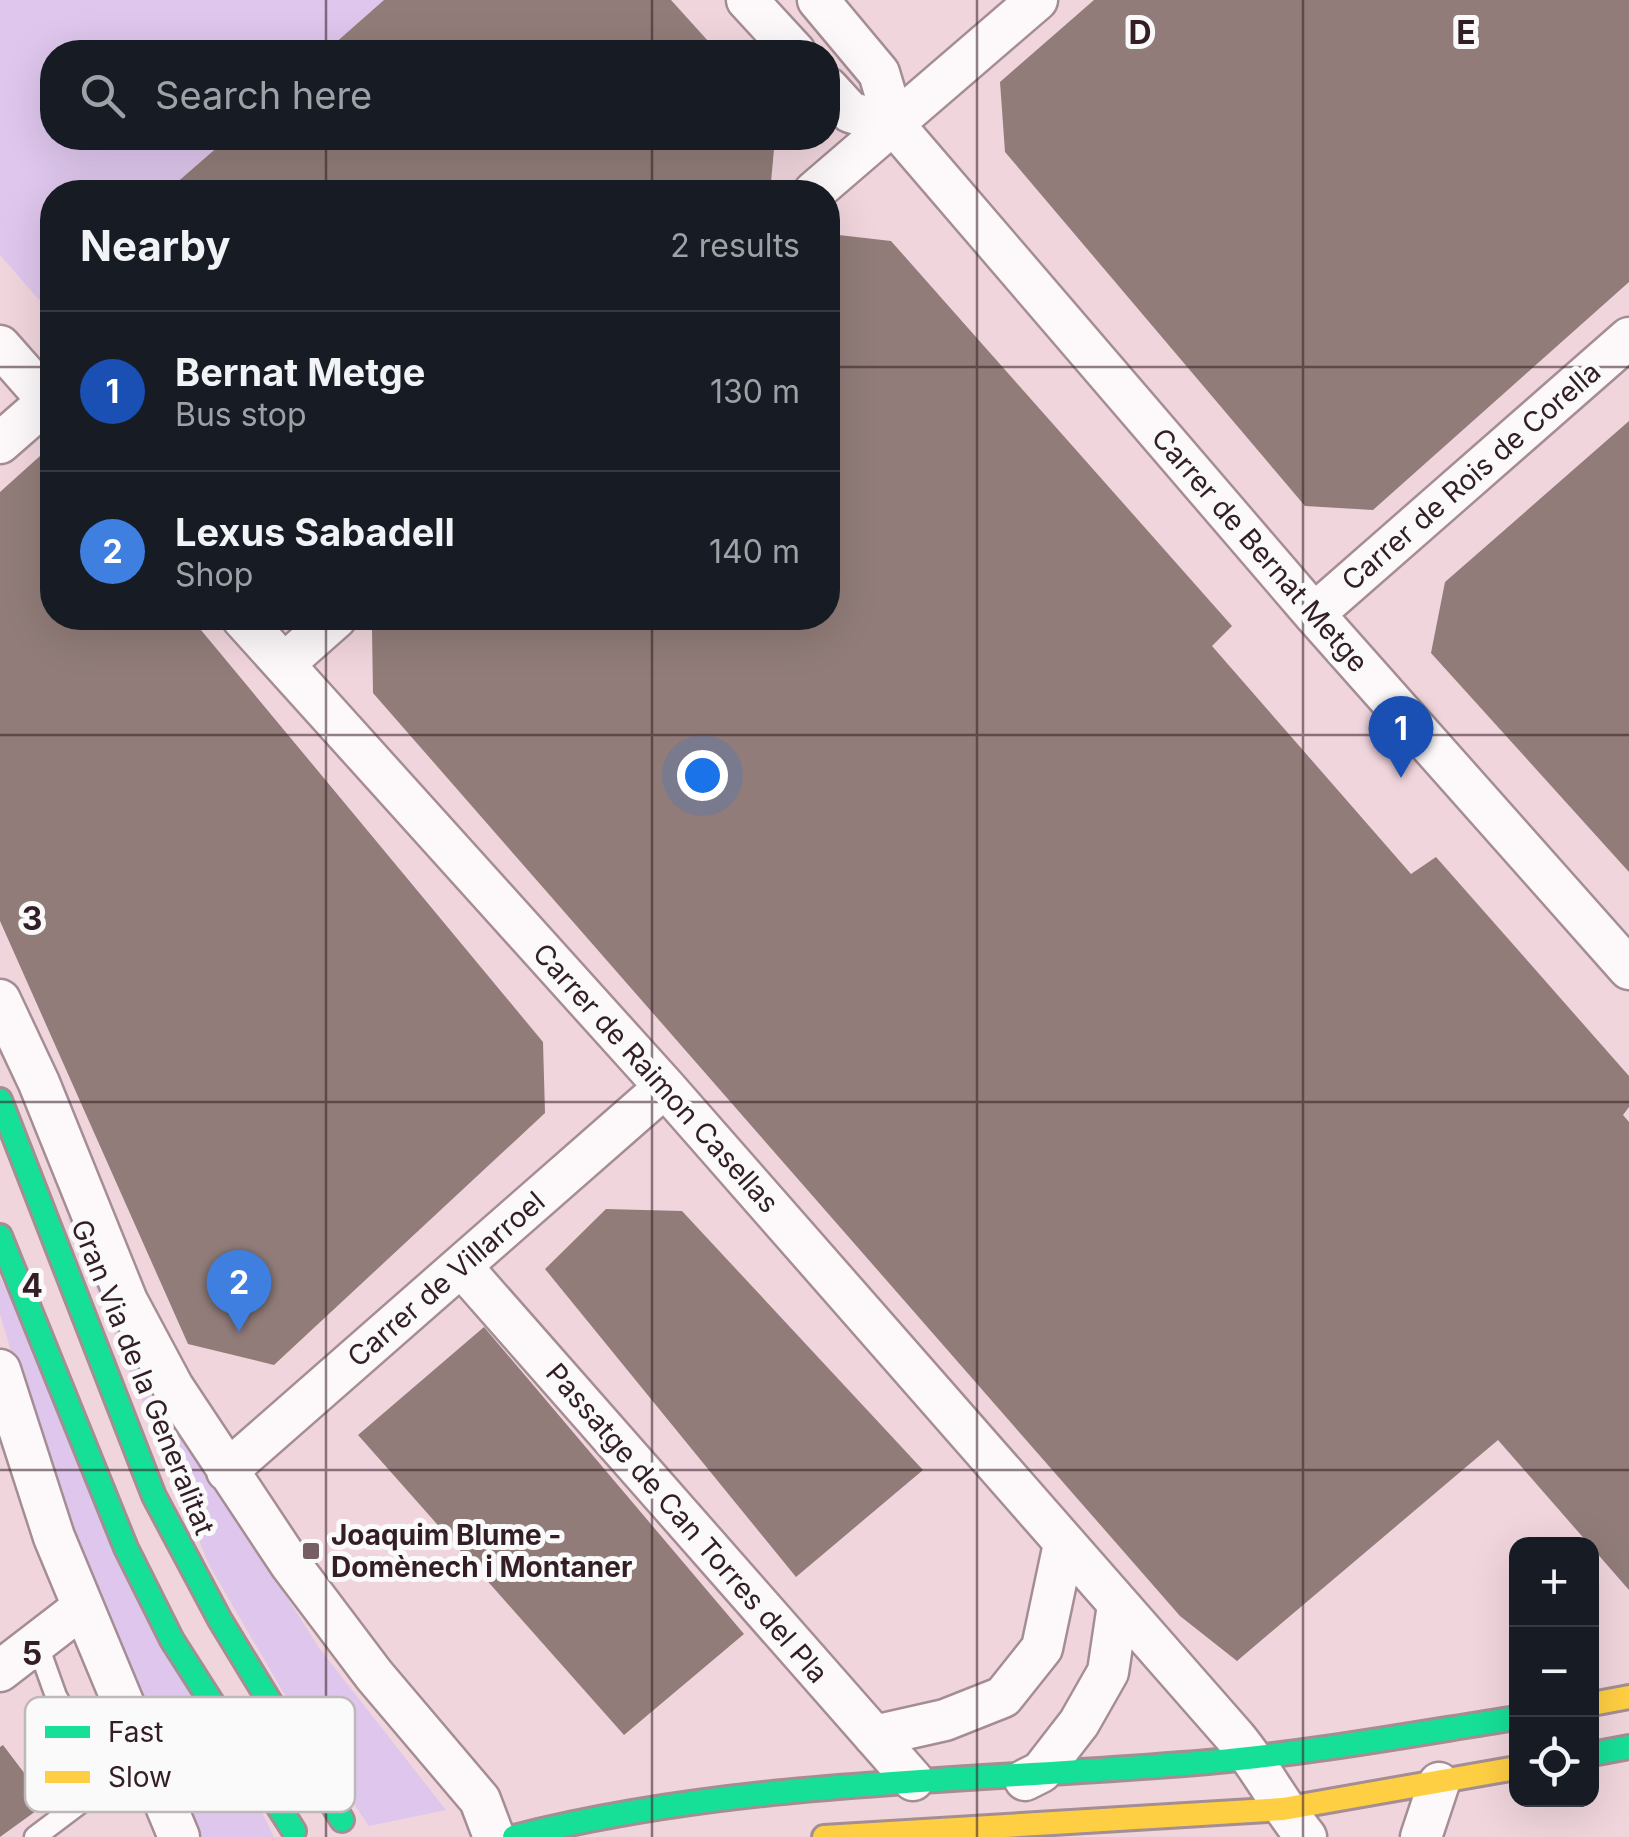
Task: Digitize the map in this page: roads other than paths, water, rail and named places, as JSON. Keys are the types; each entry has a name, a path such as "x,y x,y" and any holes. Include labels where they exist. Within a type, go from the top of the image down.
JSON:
{"main road":[{"name":"Gran Via de la Generalitat","path":"0,1100 154,1496 182,1556 264,1697"},
{"path":"0,1236 126,1548 172,1640 208,1697"},
{"path":"1599,1703 1629,1697"},
{"path":"514,1837 562,1824 656,1810 913,1780 1320,1749 1509,1719"},
{"path":"1599,1753 1629,1747"},
{"path":"824,1837 1295,1823 1439,1783 1509,1769"},
{"path":"282,1812 294,1831"},
{"name":"Gran Via de la Generalitat","path":"337,1812 342,1820"}],"street":[{"path":"747,0 784,40"},
{"name":"Carrer de Bernat Metge","path":"818,0 879,73 896,126 1314,614 1629,970"},
{"path":"829,180 896,126 1037,0"},
{"path":"840,101 850,112 896,126"},
{"name":"Carrer de Rois de Corella","path":"1314,614 1629,338"},
{"path":"0,346 40,392"},
{"path":"0,443 40,411"},
{"name":"Carrer de Raimon Casellas","path":"253,630 666,1086 1251,1756 1295,1823"},
{"path":"284,664 322,630"},
{"path":"0,1000 39,1083 128,1301 173,1387 261,1524 374,1675 480,1800 494,1837"},
{"name":"Carrer de Villarroel","path":"227,1472 666,1086"},
{"name":"Passatge de Can Torres del Pla","path":"461,1266 913,1780"},
{"path":"0,1370 54,1537 120,1697"},
{"path":"0,1471 54,1537"},
{"path":"874,1736 945,1720 1003,1697 1042,1648 1064,1544"},
{"path":"793,1837 863,1817 986,1798 1040,1772 1079,1723 1108,1672 1118,1605"},
{"path":"0,1672 83,1608"},
{"path":"1205,1824 1239,1787 1251,1756"},
{"path":"1421,1837 1439,1783"},
{"path":"150,1837 159,1812"},
{"path":"168,1812 179,1837"}],"lane":[{"path":"37,1642 57,1697"},
{"path":"35,1837 68,1812"}],"place":[{"name":"Bernat Metge","path":"1401,778"},
{"name":"Lexus Sabadell","path":"239,1332"},
{"name":"Joaquim Blume - Domènech i Montaner","path":"311,1551"}]}
